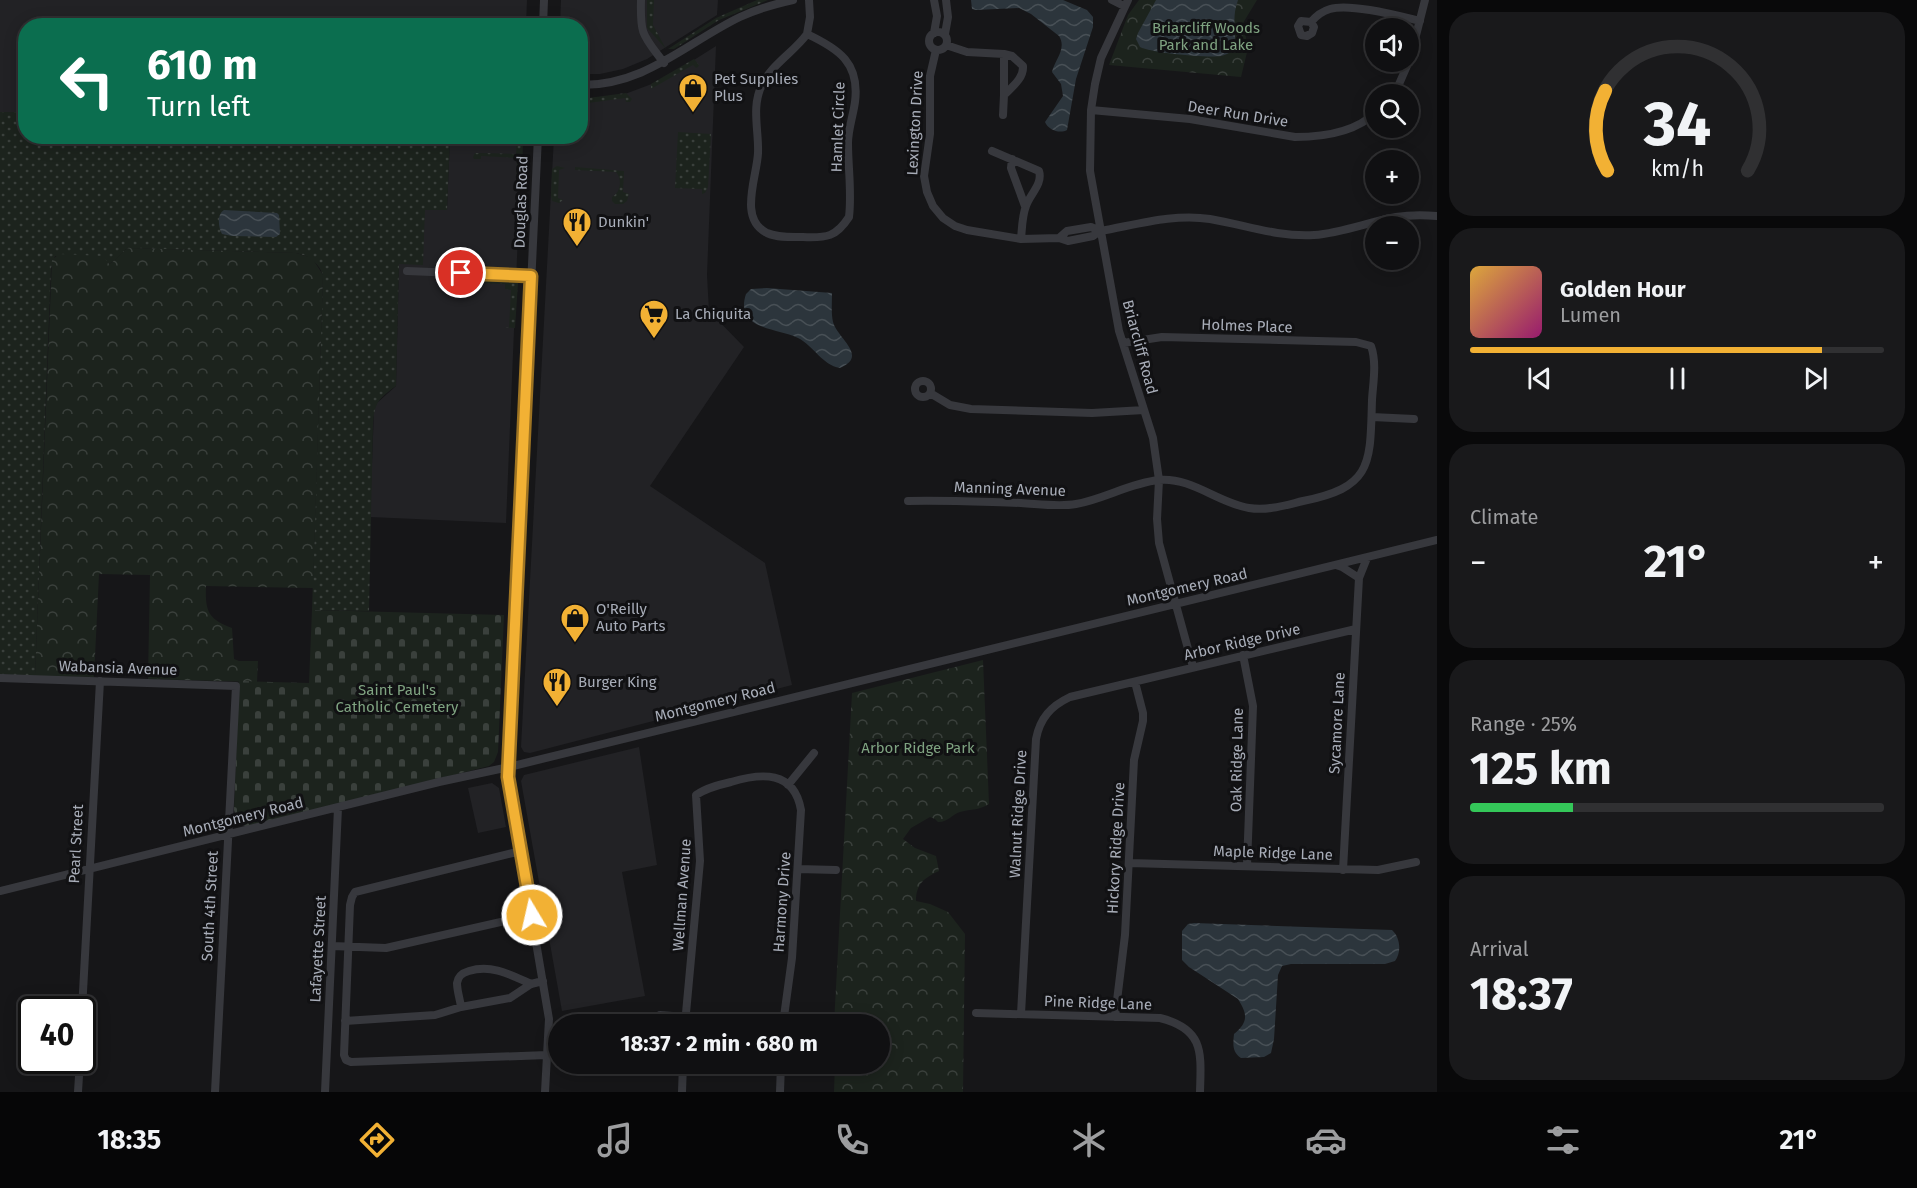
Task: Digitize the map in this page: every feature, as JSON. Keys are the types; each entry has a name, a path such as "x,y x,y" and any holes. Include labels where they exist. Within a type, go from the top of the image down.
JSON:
{"street":[{"path":"543,18 544,0"},
{"path":"641,0 640,23 643,35 664,63"},
{"path":"588,85 627,80 664,63 741,16 770,5 793,0"},
{"path":"807,34 810,17 809,0"},
{"name":"Lexington Drive","path":"934,0 937,16 934,33 930,36 929,42 936,50 930,76 930,134 924,176 932,204 944,218 955,226 1021,239 1059,238 1068,241 1093,236 1100,231 1186,217 1210,219 1266,233 1292,236 1317,235 1395,217 1437,216"},
{"path":"936,50 943,49 947,40 945,34 948,17 946,0"},
{"path":"1112,0 1126,3"},
{"path":"1399,84 1410,59 1425,0"},
{"name":"Briarcliff Road","path":"1126,3 1101,58 1091,110 1090,171 1119,331 1153,438 1159,480 1157,519 1159,543 1192,667"},
{"path":"1311,22 1318,15 1332,8 1352,7 1420,21"},
{"path":"934,33 945,34"},
{"name":"Hamlet Circle","path":"807,34 831,45 845,57 853,72 855,100 848,141 849,217 834,235 820,238 778,236 766,233 758,226 752,214 750,202 758,152 757,100 761,86 766,78 799,46 807,34"},
{"path":"946,45 967,52 1012,56 1023,66 1024,71 1004,96"},
{"path":"1003,115 1004,54"},
{"name":"Deer Run Drive","path":"1091,110 1190,119 1295,137 1338,133 1365,120"},
{"name":"Douglas Road","path":"538,144 508,777 549,1019 545,1092"},
{"path":"992,151 1038,171 1040,175 1040,181 1025,206 1021,239"},
{"path":"1012,159 1011,168 1025,206"},
{"path":"407,271 531,276"},
{"name":"Holmes Place","path":"1123,342 1162,337 1356,342 1371,346"},
{"name":"Manning Avenue","path":"908,501 1074,504 1159,480 1187,484 1233,503 1255,509 1319,498 1338,492 1350,486 1360,475 1369,454 1374,361 1371,346"},
{"path":"930,393 950,405 971,409 1092,413 1144,410"},
{"path":"1372,417 1414,419"},
{"name":"Montgomery Road","path":"0,891 1437,540"},
{"name":"Sycamore Lane","path":"1343,870 1359,578 1367,558"},
{"path":"1336,565 1359,578"},
{"name":"Arbor Ridge Drive","path":"1135,682 1356,629"},
{"name":"Oak Ridge Lane","path":"1243,655 1253,706 1247,866"},
{"name":"Wabansia Avenue","path":"0,678 236,686"},
{"name":"Pearl Street","path":"83,996 100,681"},
{"name":"Hickory Ridge Drive","path":"1115,1017 1125,934 1134,755 1143,721 1135,682"},
{"name":"Walnut Ridge Drive","path":"1021,1014 1038,729 1046,714 1070,697 1135,682"},
{"name":"South 4th Street","path":"215,1092 236,686"},
{"path":"788,785 814,753"},
{"name":"Wellman Avenue","path":"687,1014 700,861 696,795 705,789 753,775 780,778 788,785"},
{"name":"Harmony Drive","path":"784,1014 792,958 801,810 800,801 788,785"},
{"name":"Lafayette Street","path":"325,1092 338,808"},
{"path":"521,851 356,892 350,905 344,1055 346,1060 351,1062 547,1055"},
{"name":"Maple Ridge Lane","path":"1129,863 1385,870 1416,862"},
{"path":"798,869 836,870"},
{"path":"332,946 386,948 532,915"},
{"path":"461,1007 457,983 459,975 464,972 484,968 495,969 531,984"},
{"path":"345,1021 427,1017 461,1007 510,998 531,984 543,981"},
{"name":"Pine Ridge Lane","path":"976,1013 1160,1018 1169,1021 1182,1027 1191,1035 1202,1055 1200,1092"},
{"path":"78,1092 79,1074"},
{"path":"682,1092 683,1074"},
{"path":"780,1092 781,1074"}],"shaded area":[{"path":"0,0 527,0 526,18 18,18 18,112 0,112"},
{"path":"561,0 718,0 717,15 647,59 623,69 600,74 588,74 588,18 560,18"},
{"path":"716,46 707,275 709,311 744,347 650,486 765,563 792,685 530,753 524,752 521,747 554,144 588,144 588,98 625,94 664,79"},
{"path":"450,144 522,144 506,523 370,517 374,410 377,403 396,386 399,263 425,209 447,210"},
{"path":"639,747 657,865 622,872 645,996 562,1011 521,781 524,775"},
{"path":"492,783 499,788 506,827 478,833 468,788"}],"green space":[{"path":"647,0 654,0 653,25 666,49 647,28"},
{"path":"757,0 768,0 719,20 674,49 668,49 716,18"},
{"name":"Briarcliff Woods Park and Lake","path":"1139,0 1257,0 1243,23 1248,48 1241,77 1109,65 1128,15"},
{"path":"694,59 698,67 693,65 651,89 651,84"},
{"path":"626,93 632,99 630,102 626,102 625,98 588,103 588,98"},
{"path":"0,112 18,112 18,144 450,144 447,210 425,210 423,265 399,264 396,386 378,402 373,424 369,611 312,610 323,275 316,263 296,253 128,248 108,264 55,256 51,268 35,676 0,675"},
{"path":"678,132 711,134 708,187 705,193 702,194 702,189 675,188"},
{"path":"517,144 523,144 522,187 516,187 517,158 481,156 481,159 474,159 473,157 475,153 516,154"},
{"path":"557,166 565,168 559,170 558,198 563,200 559,203 552,201 551,196 552,169"},
{"path":"575,167 624,171 623,192 629,194 627,201 623,204 615,204 612,201 612,197 620,186 616,172 575,170"},
{"path":"128,248 296,253 312,258 323,275 313,588 206,586 206,602 210,613 218,621 232,628 234,659 258,661 257,682 148,679 150,575 99,574 94,677 35,676 52,260 59,254 103,256 109,264"},
{"path":"470,279 509,280 518,283 515,328 503,327 509,327 511,290 505,289 505,284 469,283 468,288 467,281"},
{"name":"Saint Paul's Catholic Cemetery","path":"312,610 504,615 498,752 494,762 489,766 248,827 238,823 234,810 239,681 309,683"},
{"name":"Arbor Ridge Park","path":"983,660 989,804 957,813 942,822 930,817 911,828 903,839 915,848 936,856 939,871 922,882 917,890 916,901 948,912 965,934 963,1092 834,1092 835,1074 890,1074 890,1014 835,1014 852,693"}],"water":[{"path":"971,0 1063,0 1087,10 1093,17 1093,27 1076,79 1067,130 1055,131 1045,122 1063,96 1061,84 1052,72 1062,45 1059,36 1031,14 1019,8 976,10 972,9"},
{"path":"1156,0 1238,0 1235,13 1234,50 1221,56 1204,56 1167,53 1140,47 1136,39 1138,33"},
{"path":"224,210 277,213 280,234 276,237 222,234 219,221 220,214"},
{"path":"751,289 832,293 833,322 852,352 852,358 848,363 840,368 834,366 798,338 760,326 752,321 746,315 744,306 746,294"},
{"path":"1188,924 1392,930 1397,937 1399,949 1395,961 1385,964 1291,964 1282,966 1278,975 1271,1053 1264,1057 1241,1058 1236,1053 1233,1044 1234,1034 1242,1026 1245,1018 1244,1010 1238,999 1182,960 1182,931"}],"place":[{"name":"Pet Supplies Plus","path":"693,114"},
{"name":"Dunkin'","path":"577,248"},
{"name":"La Chiquita","path":"654,340"},
{"name":"O'Reilly Auto Parts","path":"575,644"},
{"name":"Burger King","path":"557,708"}],"route":[{"path":"461,273 531,276 508,777 532,915"}]}
